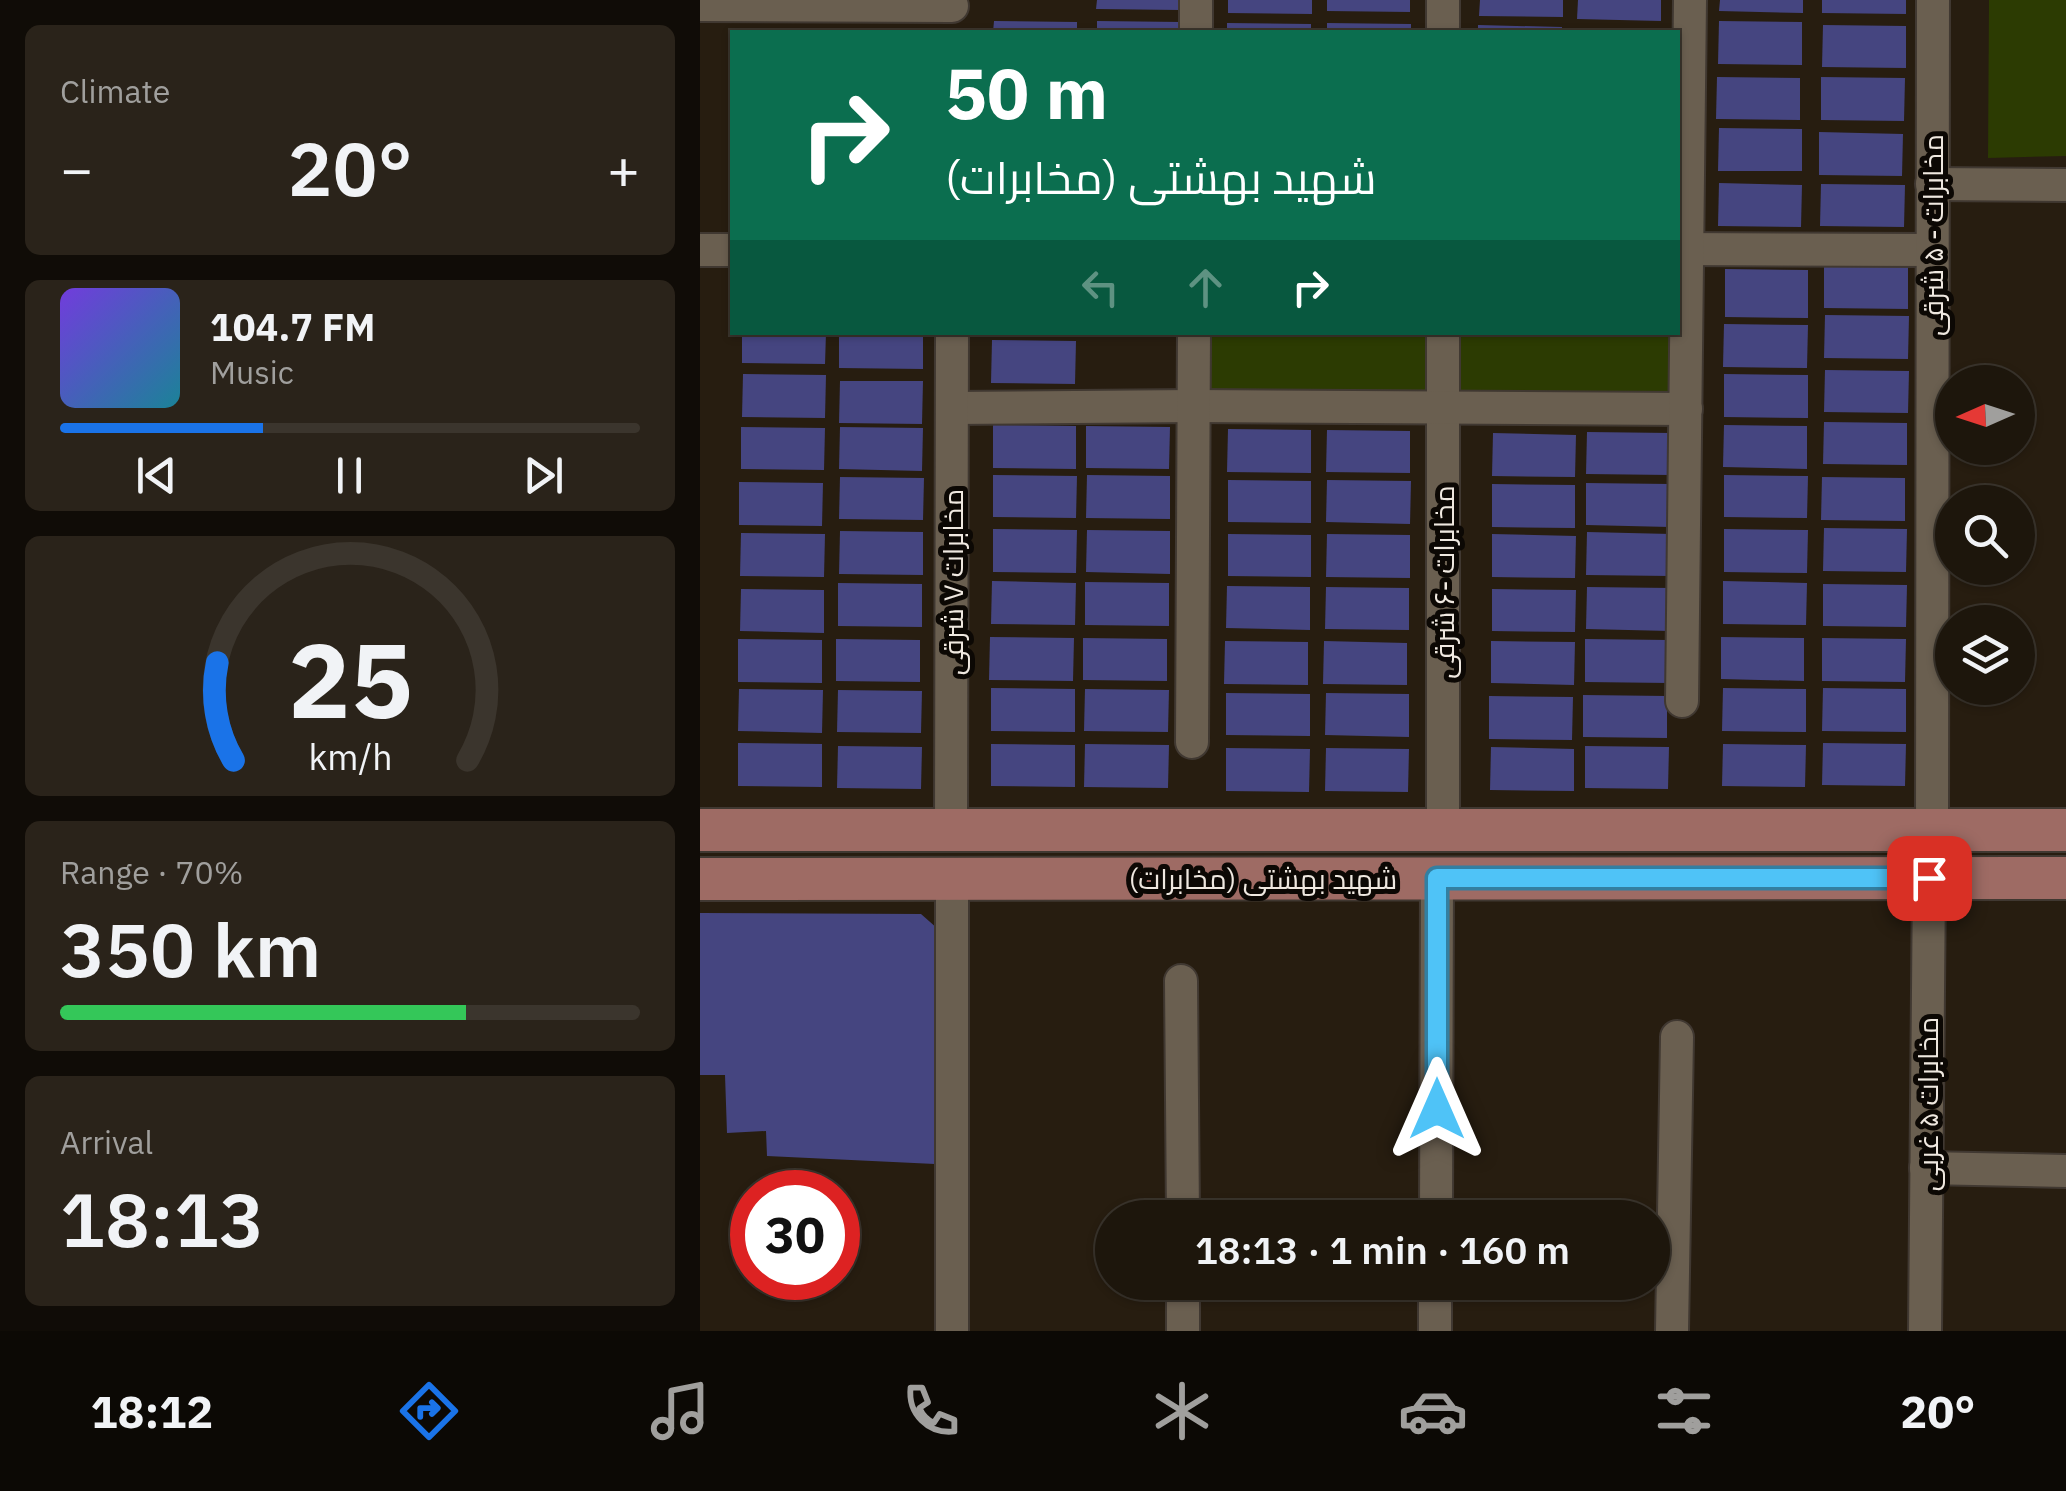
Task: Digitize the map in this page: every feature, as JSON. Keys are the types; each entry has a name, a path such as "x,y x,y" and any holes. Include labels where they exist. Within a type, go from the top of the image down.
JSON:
{"main road":[{"name":"شهید بهشتی (مخابرات)","path":"700,830 2066,830"},
{"path":"1738,878 1740,831"},
{"name":"شهید بهشتی (مخابرات)","path":"700,879 2066,878"}],"street":[{"path":"1196,0 1196,30"},
{"path":"1442,0 1442,30"},
{"path":"1682,701 1686,409 1682,249 1690,0"},
{"name":"مخابرات - ۵ شرقی","path":"1932,0 1932,831"},
{"path":"700,5 952,13"},
{"path":"1932,184 2066,185"},
{"path":"1682,249 1932,250"},
{"path":"700,250 730,250"},
{"name":"مخابرات ۷ شرقی","path":"952,335 952,831"},
{"path":"1192,742 1194,335"},
{"name":"مخابرات -۶ شرقی","path":"1443,335 1443,831"},
{"path":"952,408 1686,409"},
{"path":"952,878 952,1331"},
{"path":"1436,1200 1437,878"},
{"name":"مخابرات ۵ غربی","path":"1925,1331 1929,878"},
{"path":"1182,981 1182,1200"},
{"path":"1664,1200 1677,1037"},
{"path":"1926,1168 2066,1172"},
{"path":"1183,1300 1183,1331"},
{"path":"1435,1331 1436,1300"},
{"path":"1670,1300 1672,1331"}],"green space":[{"path":"1989,0 2066,0 2066,156 1988,158"},
{"path":"1206,335 1433,335 1432,394 1205,391"},
{"path":"1449,335 1676,335 1676,396 1448,392"}],"building":[{"path":"1097,0 1180,0 1180,10 1096,9"},
{"path":"1228,0 1312,0 1312,14 1228,13"},
{"path":"1327,0 1410,0 1410,12 1327,11"},
{"path":"1480,0 1563,0 1563,17 1479,16"},
{"path":"1578,0 1661,0 1661,21 1577,19"},
{"path":"1720,0 1803,0 1803,13 1719,11"},
{"path":"1822,0 1906,0 1906,14 1822,13"},
{"path":"994,21 1077,22 1077,30 993,30"},
{"path":"1097,21 1181,22 1180,30 1097,30"},
{"path":"1719,21 1802,22 1802,65 1718,64"},
{"path":"1227,23 1311,24 1311,30 1227,30"},
{"path":"1327,23 1411,24 1411,30 1327,30"},
{"path":"1478,25 1562,27 1562,30 1478,30"},
{"path":"1823,25 1906,26 1906,68 1822,67"},
{"path":"1717,77 1800,78 1800,120 1716,119"},
{"path":"1821,77 1905,78 1904,121 1821,120"},
{"path":"1719,128 1802,129 1802,171 1718,171"},
{"path":"1819,132 1903,134 1902,176 1819,175"},
{"path":"1719,183 1802,185 1801,227 1718,226"},
{"path":"1821,184 1905,185 1904,227 1820,226"},
{"path":"1824,265 1908,266 1908,309 1824,308"},
{"path":"1725,269 1808,270 1808,318 1725,317"},
{"path":"1825,315 1909,316 1908,359 1824,358"},
{"path":"1724,324 1808,325 1807,368 1723,367"},
{"path":"742,335 826,335 825,364 742,363"},
{"path":"839,335 923,335 923,369 839,368"},
{"path":"992,340 1076,341 1075,384 991,383"},
{"path":"1825,370 1909,371 1908,413 1824,412"},
{"path":"743,374 826,375 825,418 742,417"},
{"path":"1724,374 1808,375 1808,418 1724,417"},
{"path":"840,381 923,381 922,424 839,423"},
{"path":"1824,422 1907,423 1907,465 1823,464"},
{"path":"993,425 1076,426 1076,469 993,468"},
{"path":"1724,425 1807,426 1807,469 1723,467"},
{"path":"1086,426 1170,427 1169,469 1086,468"},
{"path":"741,427 825,428 824,470 741,469"},
{"path":"840,427 923,428 922,471 839,469"},
{"path":"1228,429 1311,430 1311,473 1227,472"},
{"path":"1327,430 1410,431 1410,473 1326,472"},
{"path":"1587,432 1671,433 1670,475 1586,474"},
{"path":"1493,433 1576,435 1575,477 1492,476"},
{"path":"993,475 1077,476 1076,518 993,517"},
{"path":"1087,475 1170,476 1170,519 1086,518"},
{"path":"1724,475 1808,476 1807,518 1724,517"},
{"path":"840,477 924,478 923,520 839,519"},
{"path":"1822,477 1905,478 1905,521 1821,520"},
{"path":"1228,480 1311,481 1311,523 1228,522"},
{"path":"1327,480 1411,481 1410,524 1326,522"},
{"path":"739,482 823,483 822,526 739,525"},
{"path":"1586,483 1670,484 1670,527 1586,525"},
{"path":"1492,484 1575,485 1575,528 1492,527"},
{"path":"1824,528 1907,529 1906,572 1823,571"},
{"path":"993,529 1077,530 1076,573 993,572"},
{"path":"1724,529 1808,530 1807,573 1724,572"},
{"path":"1087,530 1170,531 1170,574 1086,572"},
{"path":"840,531 923,532 923,575 839,574"},
{"path":"1587,532 1671,534 1670,576 1586,575"},
{"path":"741,533 825,534 824,577 740,576"},
{"path":"1228,534 1311,535 1311,577 1228,576"},
{"path":"1327,534 1410,535 1410,578 1326,577"},
{"path":"1492,534 1576,536 1575,578 1492,577"},
{"path":"992,581 1076,583 1075,625 991,624"},
{"path":"1723,581 1807,583 1806,625 1723,624"},
{"path":"1085,582 1169,583 1169,626 1085,625"},
{"path":"838,583 922,584 922,627 838,626"},
{"path":"1823,584 1907,585 1906,627 1823,626"},
{"path":"1227,586 1310,587 1310,630 1226,628"},
{"path":"1326,587 1409,588 1409,630 1325,629"},
{"path":"1587,587 1671,588 1670,631 1586,629"},
{"path":"741,589 824,590 824,633 740,631"},
{"path":"1492,589 1576,590 1575,632 1492,631"},
{"path":"990,637 1074,638 1073,681 989,680"},
{"path":"1721,637 1804,638 1804,681 1721,679"},
{"path":"1083,638 1167,639 1167,681 1083,680"},
{"path":"1822,638 1906,639 1905,682 1822,681"},
{"path":"738,639 822,640 822,683 738,682"},
{"path":"836,639 920,640 920,682 836,681"},
{"path":"1585,639 1669,640 1669,683 1585,682"},
{"path":"1225,641 1308,642 1308,685 1224,684"},
{"path":"1324,641 1407,643 1407,685 1323,684"},
{"path":"1491,641 1575,642 1574,685 1491,683"},
{"path":"991,688 1075,689 1075,732 991,731"},
{"path":"1723,688 1806,689 1806,732 1722,731"},
{"path":"1823,688 1906,689 1906,732 1822,731"},
{"path":"739,689 823,690 822,733 738,731"},
{"path":"1085,689 1169,690 1168,732 1084,731"},
{"path":"838,690 922,691 921,733 837,732"},
{"path":"1226,693 1310,694 1310,736 1226,735"},
{"path":"1326,693 1409,694 1409,737 1325,735"},
{"path":"1583,695 1667,696 1667,738 1583,737"},
{"path":"1489,696 1573,697 1572,740 1489,739"},
{"path":"738,743 822,744 822,787 738,786"},
{"path":"1823,743 1906,744 1905,786 1822,785"},
{"path":"991,744 1075,745 1075,787 991,786"},
{"path":"1085,744 1169,745 1168,788 1084,787"},
{"path":"1723,744 1806,745 1805,787 1722,786"},
{"path":"838,746 922,747 921,789 837,788"},
{"path":"1585,746 1669,747 1668,789 1585,788"},
{"path":"1491,747 1574,749 1574,791 1490,790"},
{"path":"1226,748 1310,749 1309,792 1226,791"},
{"path":"1326,748 1409,749 1408,792 1325,791"},
{"path":"700,913 921,914 938,929 935,1164 767,1156 766,1131 727,1133 725,1075 700,1075"}],"route":[{"path":"1437,1109 1437,878 1929,878"}]}
